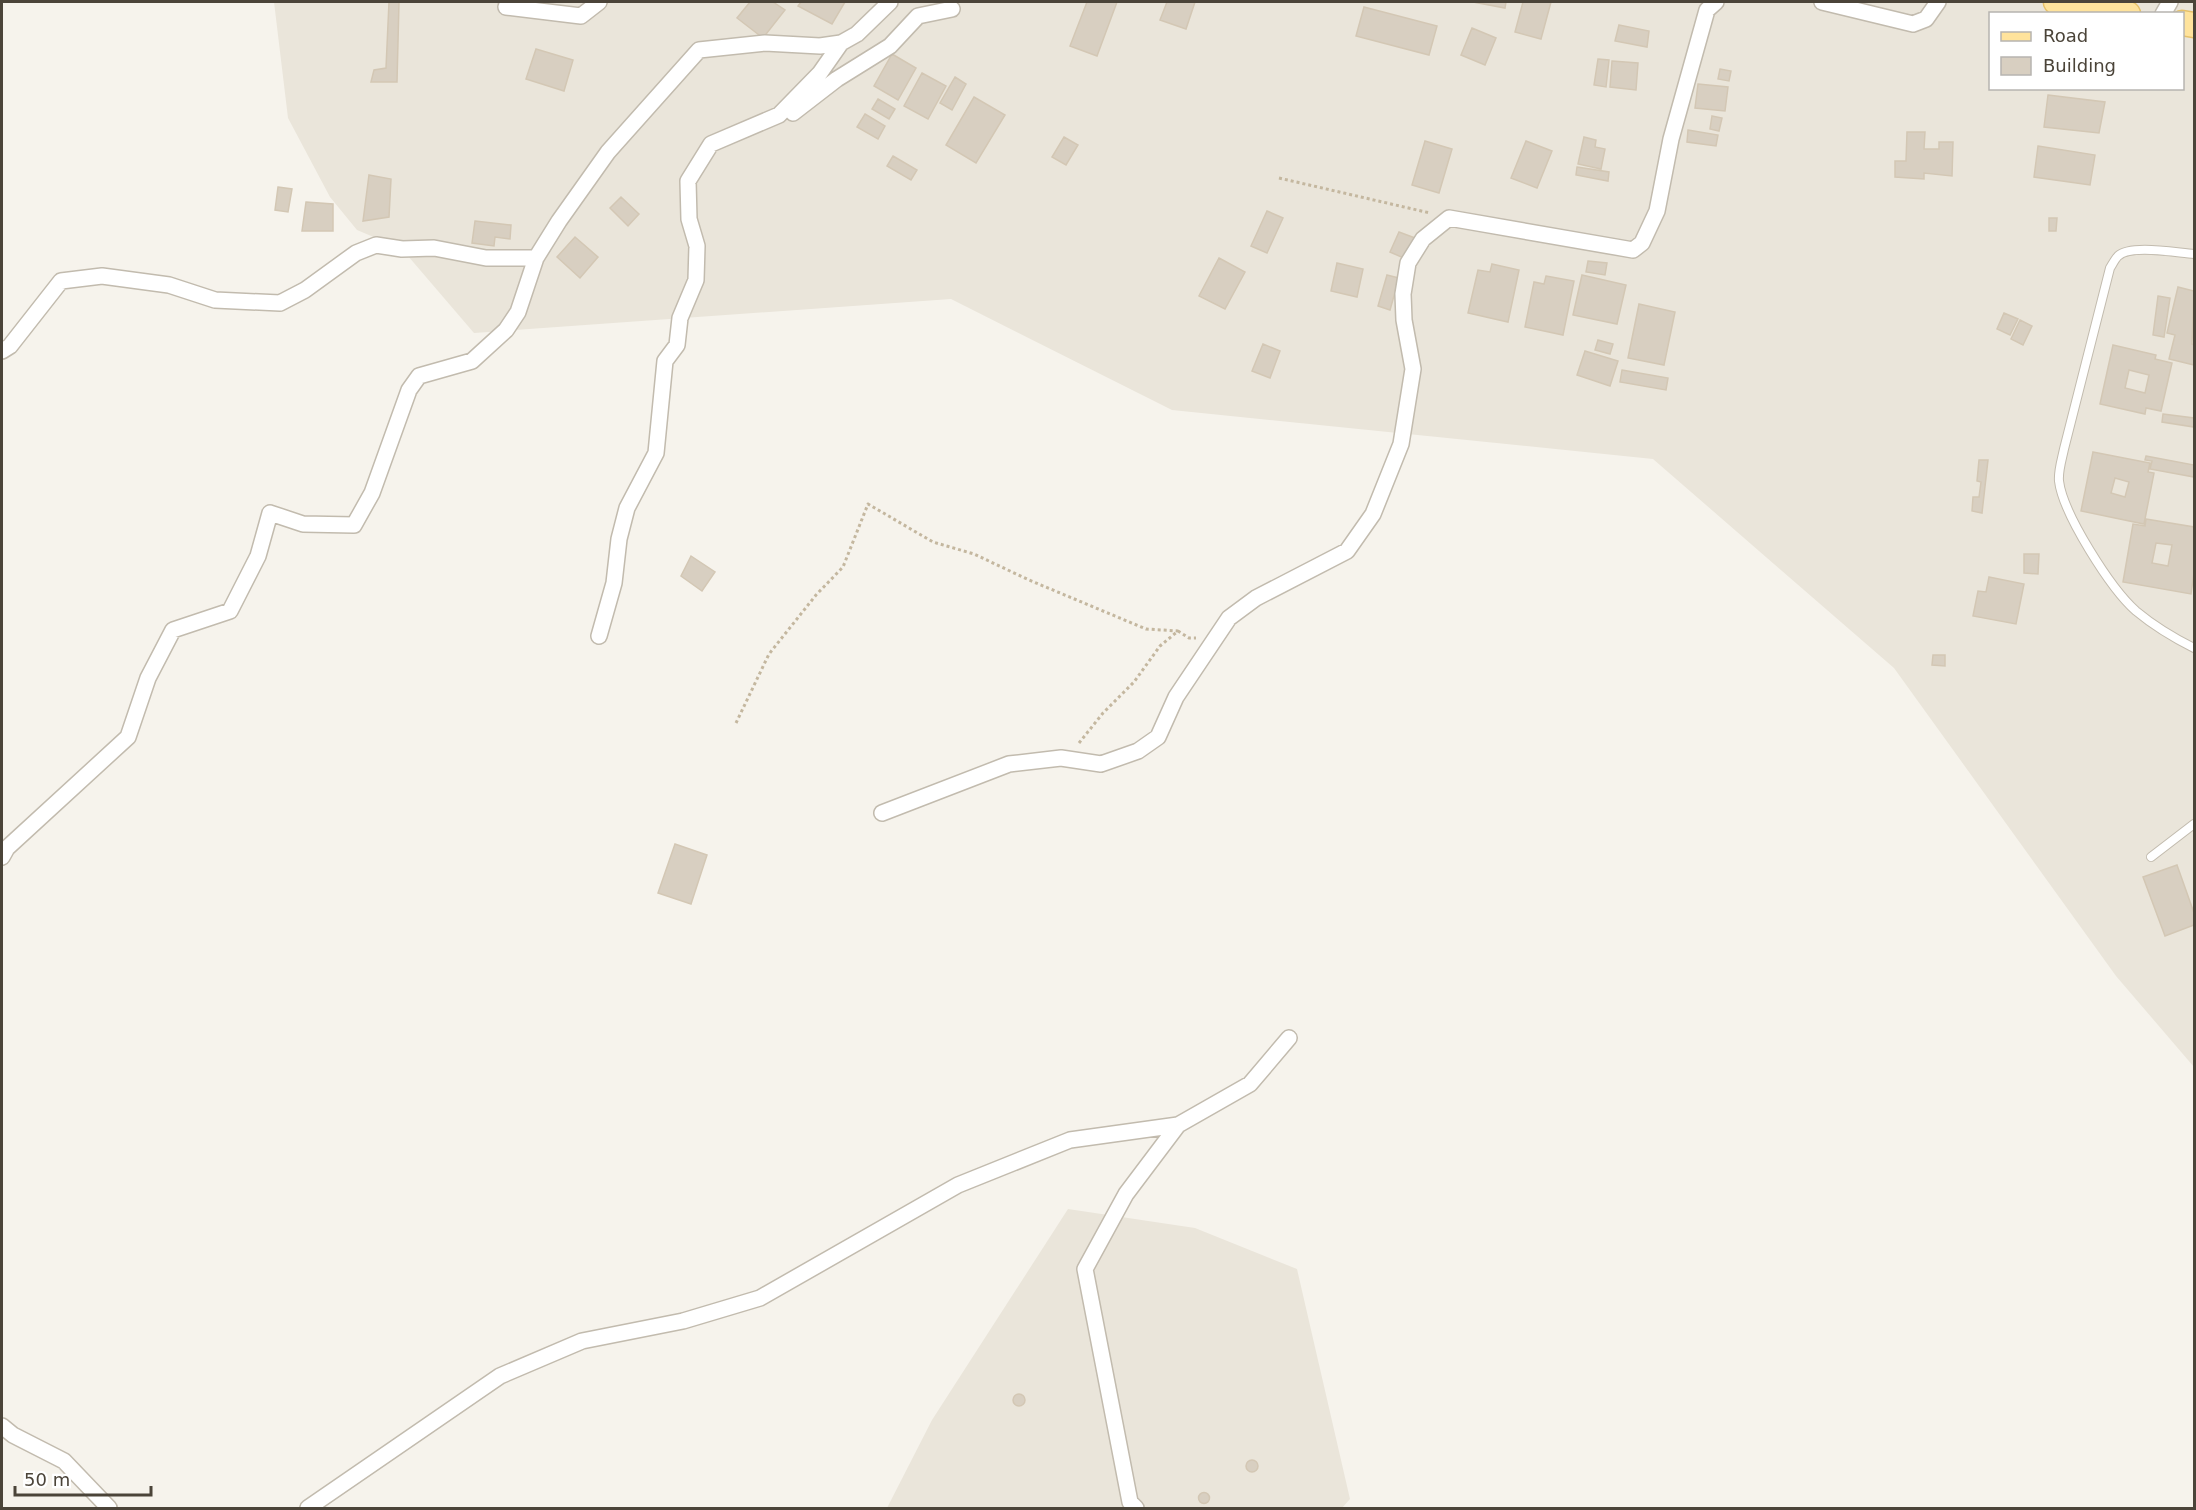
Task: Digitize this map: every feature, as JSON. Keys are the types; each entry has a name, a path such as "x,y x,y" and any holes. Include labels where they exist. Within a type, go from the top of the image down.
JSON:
{"main road":[{"path":"2056,2 2116,12"}],"street":[{"path":"506,8 581,16 598,2"},
{"path":"2,857 7,848 128,737 148,678 173,630 230,611 258,556 270,513 303,524 354,525 372,493 408,390 419,376 472,361 493,344 518,312 536,258 608,152 699,50 765,43 820,46 841,43 857,34 890,2"},
{"path":"882,813 1009,764 1061,758 1101,764 1138,751 1158,737 1176,697 1229,618 1256,598 1347,551 1373,514 1401,444 1411,394 1413,369 1404,320 1403,294 1408,263 1423,239 1449,218 1634,250 1642,243 1657,211 1671,139 1707,10 1716,2"},
{"path":"1822,2 1913,24 1926,19 1938,2"},
{"path":"758,125 783,123 800,106 837,79 890,46 918,16 951,9"},
{"path":"599,636 614,583 619,539 627,508 656,453 665,362 676,345 680,318 696,280 697,246 689,219 688,181 711,144 778,115 820,73 841,43"},
{"path":"2,351 10,346 47,295 61,281 102,276 169,285 215,300 280,303 305,290 356,253 376,245 402,249 434,249 486,258 536,258"},
{"path":"308,1509 500,1376 582,1341 683,1321 760,1298 958,1185 1070,1140 1178,1125 1250,1084 1289,1038"},
{"path":"1136,1509 1130,1502 1085,1269 1126,1194 1178,1125"},
{"path":"2,1426 12,1435 64,1461 109,1509"}],"lane":[{"path":"2194,254 2139,250 2125,252 2117,257 2110,268 2064,449 2059,479 2066,509 2117,588 2135,610 2169,635 2194,648"},
{"path":"2151,857 2194,824"}],"path":[{"path":"1279,178 1449,218"},
{"path":"736,723 769,654 816,595 843,567 868,504 933,542 974,554 1029,580 1146,629 1178,631 1189,638 1216,639"},
{"path":"1061,758 1086,737 1103,713 1142,673 1160,646 1178,631"}],"shaded area":[{"path":"274,2 2194,2 2194,1067 2116,976 1894,668 1653,459 1172,410 951,299 474,333 402,249 357,230 330,197 288,118"},
{"path":"1068,1209 1195,1228 1297,1269 1350,1499 1342,1508 887,1508 932,1420"}],"building":[{"path":"389,2 399,2 397,82 371,82 374,70 386,68"},
{"path":"750,2 773,2 785,10 763,38 737,18"},
{"path":"801,2 845,2 832,24 798,6"},
{"path":"1087,2 1117,2 1097,56 1070,46"},
{"path":"1167,2 1195,2 1186,29 1160,20"},
{"path":"1473,2 1506,2 1505,8"},
{"path":"1523,2 1551,2 1541,39 1515,32"},
{"path":"1364,7 1437,26 1429,55 1356,36"},
{"path":"1619,25 1649,31 1647,47 1615,41"},
{"path":"1472,28 1496,38 1485,65 1461,55"},
{"path":"536,49 573,60 564,91 526,79"},
{"path":"892,54 916,68 898,100 874,86"},
{"path":"1598,59 1609,60 1606,87 1594,85"},
{"path":"1612,61 1638,63 1636,90 1610,87"},
{"path":"1720,69 1731,71 1729,81 1718,79"},
{"path":"922,73 946,86 928,119 904,106"},
{"path":"955,77 966,84 952,110 940,103"},
{"path":"1698,84 1728,87 1725,111 1695,108"},
{"path":"2048,95 2105,102 2099,133 2044,127"},
{"path":"974,97 1005,115 976,163 946,145"},
{"path":"878,99 895,109 889,119 872,109"},
{"path":"865,114 885,126 878,139 857,127"},
{"path":"1712,116 1722,118 1719,131 1710,129"},
{"path":"1688,130 1718,135 1716,146 1687,142"},
{"path":"1907,132 1925,132 1924,149 1939,149 1939,142 1953,142 1952,176 1924,173 1924,179 1895,177 1895,161 1906,161"},
{"path":"1064,137 1078,145 1066,165 1052,157"},
{"path":"1584,137 1596,140 1595,147 1605,149 1601,169 1578,164"},
{"path":"1425,141 1452,149 1439,193 1412,185"},
{"path":"1526,141 1552,151 1537,188 1511,178"},
{"path":"2038,146 2095,155 2090,185 2034,177"},
{"path":"893,156 917,170 911,180 887,166"},
{"path":"1577,167 1609,172 1608,181 1576,175"},
{"path":"369,175 391,179 389,217 363,221"},
{"path":"278,187 292,189 288,212 275,210"},
{"path":"621,197 639,214 628,226 610,208"},
{"path":"306,202 333,204 333,231 302,231"},
{"path":"1267,211 1283,218 1267,253 1251,246"},
{"path":"2049,218 2057,218 2056,231 2049,231"},
{"path":"475,221 511,225 510,239 495,237 494,246 472,243"},
{"path":"1399,232 1415,238 1406,259 1390,252"},
{"path":"575,237 598,257 580,278 557,257"},
{"path":"1219,258 1245,272 1225,309 1199,296"},
{"path":"1588,261 1607,263 1605,275 1586,272"},
{"path":"1337,263 1363,269 1357,297 1331,291"},
{"path":"1492,264 1519,270 1508,322 1468,313 1478,270 1490,272"},
{"path":"1387,275 1399,278 1390,310 1378,306"},
{"path":"1582,275 1626,285 1617,324 1573,315"},
{"path":"1546,276 1574,281 1563,335 1525,327 1534,282 1544,284"},
{"path":"2178,287 2194,291 2192,344 2194,345 2194,365 2169,359 2175,335 2167,333"},
{"path":"2158,296 2170,298 2164,337 2153,335"},
{"path":"1639,304 1675,312 1664,365 1628,358"},
{"path":"2004,313 2018,319 2010,335 1997,329"},
{"path":"2020,320 2032,326 2023,345 2011,339"},
{"path":"1598,340 1613,344 1610,354 1595,350"},
{"path":"1263,344 1280,351 1270,378 1252,371"},
{"path":"2113,345 2156,355 2155,359 2172,363 2161,411 2146,408 2145,414 2100,404","holes":["2129,370 2149,375 2145,393 2125,388"]},
{"path":"1585,351 1618,361 1610,386 1577,375"},
{"path":"1622,370 1668,378 1666,390 1620,382"},
{"path":"2163,414 2194,418 2194,427 2162,422"},
{"path":"2093,452 2150,463 2148,472 2154,473 2144,524 2081,511","holes":["2115,478 2129,482 2125,497 2111,493"]},
{"path":"2146,456 2194,465 2194,477 2150,469 2152,461 2145,460"},
{"path":"1979,460 1988,460 1982,513 1972,511 1973,497 1979,497 1981,482 1977,481"},
{"path":"2146,519 2194,527 2194,573 2191,594 2123,582 2133,524 2145,526","holes":["2156,543 2172,545 2168,566 2152,563"]},
{"path":"2024,554 2039,554 2038,574 2024,573"},
{"path":"691,556 715,572 702,591 681,576"},
{"path":"1989,577 2024,584 2016,624 1973,616 1978,591 1986,592"},
{"path":"1933,655 1945,655 1945,666 1932,665"},
{"path":"675,844 707,855 691,904 658,893"},
{"path":"2177,865 2194,913 2194,925 2165,936 2143,877"},
{"path":"1021,1394 1024,1395 1024,1405 1017,1406 1014,1405 1013,1398 1014,1395"},
{"path":"1254,1460 1258,1466 1254,1472 1250,1472 1246,1464"},
{"path":"1204,1492 1210,1498 1204,1504 1198,1498"}]}
